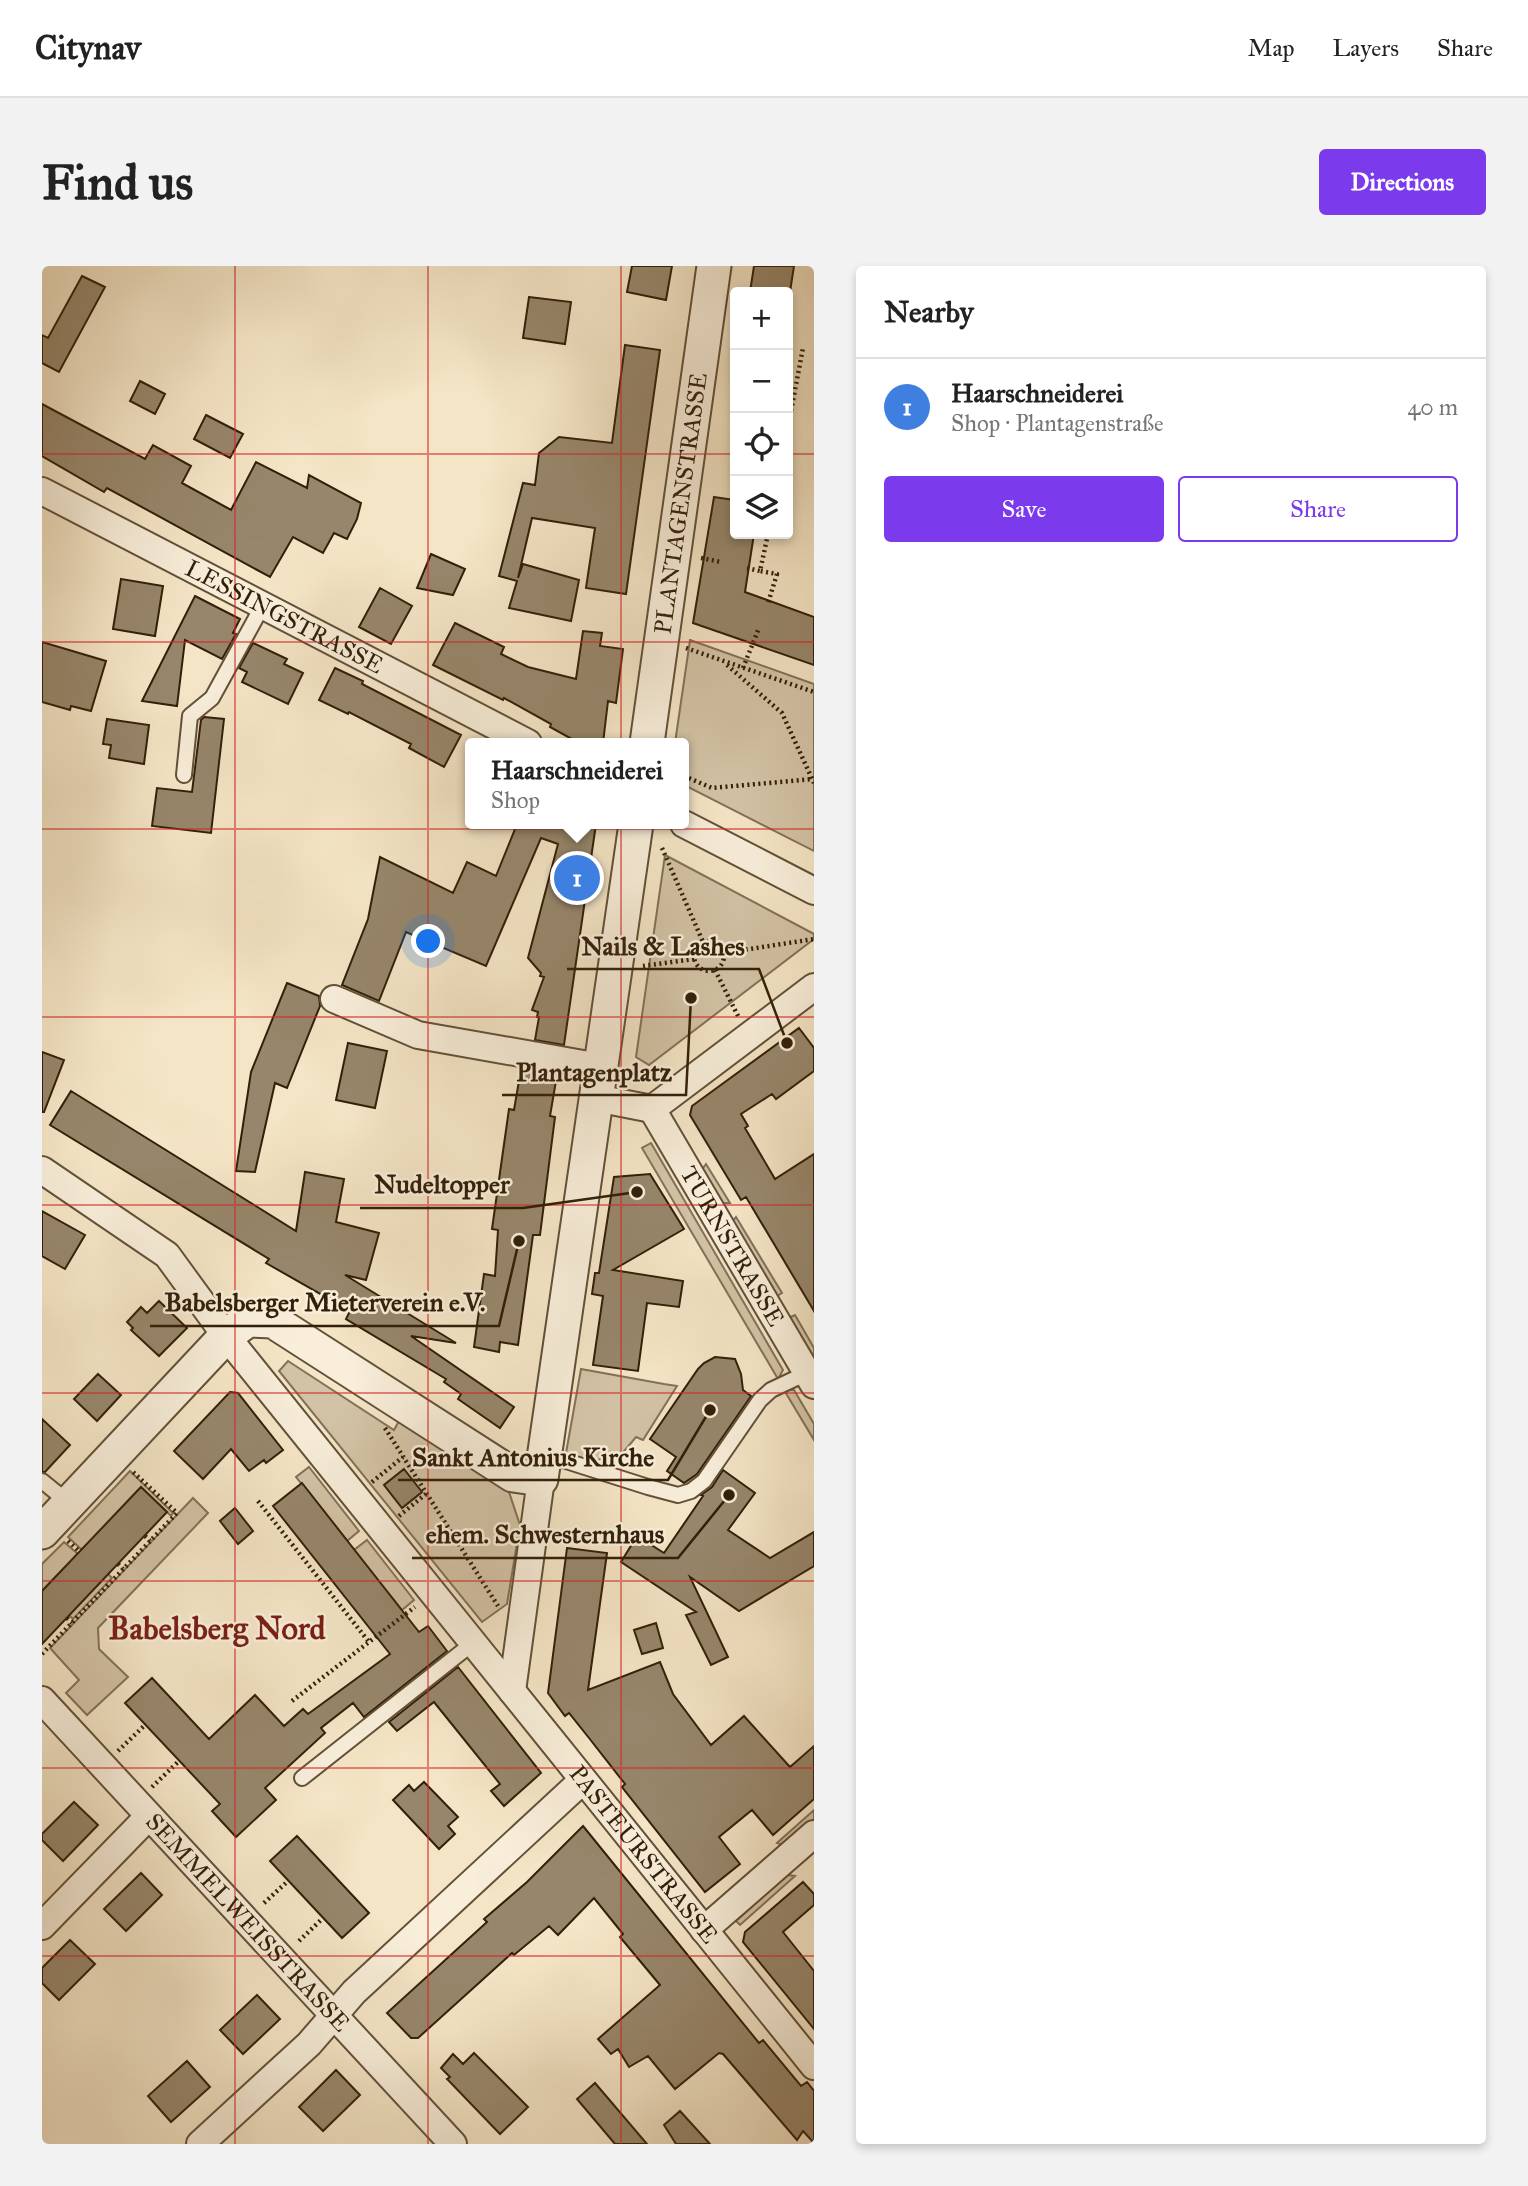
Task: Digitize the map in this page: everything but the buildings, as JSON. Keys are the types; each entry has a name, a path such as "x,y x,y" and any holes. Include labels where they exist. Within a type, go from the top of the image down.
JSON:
{"street":[{"name":"PLANTAGENSTRASSE","path":"648,738 714,266"},
{"name":"LESSINGSTRASSE","path":"42,491 518,738"},
{"path":"689,827 814,891"},
{"path":"512,1691 635,829"},
{"path":"334,999 418,1035 598,1082 652,1109 814,987"},
{"name":"TURNSTRASSE","path":"652,1109 810,1379"},
{"name":"PASTEURSTRASSE","path":"42,1170 167,1255 226,1336 814,2066"},
{"path":"42,1532 226,1336 248,1320 273,1321 513,1475 543,1466"},
{"name":"SEMMELWEISSTRASSE","path":"42,1700 453,2144"},
{"path":"200,2144 309,2044 354,1992 583,1780"},
{"path":"42,1926 142,1809"},
{"path":"704,1930 814,1834"}],"lane":[{"path":"184,775 190,716 212,698 263,606"},
{"path":"543,1466 678,1495 704,1482 761,1400 771,1390 810,1379"},
{"path":"42,1481 69,1503"},
{"path":"302,1778 473,1643"}],"path":[{"path":"791,413 803,348"},
{"path":"761,571 767,539"},
{"path":"747,568 777,574 768,603"},
{"path":"743,668 759,628"},
{"path":"662,639 814,692"},
{"path":"689,778 712,788 813,780 782,713 723,661"},
{"path":"660,845 703,942"},
{"path":"724,953 814,939"},
{"path":"711,941 720,945 724,953 724,960 715,970 704,971 695,964 694,952 703,942 711,941"},
{"path":"614,968 694,959"},
{"path":"715,970 749,1036"},
{"path":"401,1404 384,1429 502,1612"},
{"path":"42,1654 177,1513 115,1455"},
{"path":"355,1496 403,1458"},
{"path":"382,1530 426,1494"},
{"path":"258,1501 369,1642"},
{"path":"145,1536 150,1541"},
{"path":"118,1564 123,1569"},
{"path":"292,1701 433,1593"},
{"path":"67,1618 72,1623"},
{"path":"103,1766 145,1725"},
{"path":"142,1809 179,1761"},
{"path":"246,1921 288,1881"},
{"path":"280,1958 323,1918"}],"shaded area":[{"path":"690,640 814,684 814,851 689,788 689,738 676,738"},
{"path":"665,855 814,934 814,939 649,1065 636,1057"},
{"path":"651,1143 783,1370 778,1379 642,1148"},
{"path":"706,1164 730,1203 720,1203 701,1171"},
{"path":"736,1217 782,1293 772,1299 731,1223"},
{"path":"795,1315 814,1348 814,1362 786,1319"},
{"path":"288,1361 394,1430 400,1419 508,1489 520,1525 507,1604 482,1622 279,1371"},
{"path":"581,1369 677,1386 643,1440 636,1437 621,1455 592,1461 566,1453"},
{"path":"784,1390 794,1390 814,1424 814,1440"},
{"path":"309,1467 359,1531 347,1541 296,1477"},
{"path":"130,1471 173,1513 171,1516 141,1487 82,1550 68,1537"},
{"path":"193,1498 208,1513 98,1628 99,1649 128,1677 87,1715 66,1693 79,1680 50,1648"},
{"path":"367,1540 414,1600 402,1610 354,1550"},
{"path":"64,1542 78,1554 42,1591 42,1564"},
{"path":"108,1574 112,1578 73,1619 69,1615"},
{"path":"814,1810 814,1821 785,1846 777,1843"},
{"path":"788,1875 795,1876 740,1925 736,1921"}],"place":[{"name":"Haarschneiderei","path":"577,878"},
{"name":"Plantagenplatz","path":"691,998"},
{"name":"Nails & Lashes","path":"787,1043"},
{"name":"Nudeltopper","path":"637,1192"},
{"name":"Babelsberger Mieterverein e.V.","path":"519,1241"},
{"name":"Sankt Antonius Kirche","path":"710,1410"},
{"name":"ehem. Schwesternhaus","path":"729,1495"}],"district":[{"name":"Babelsberg Nord","path":"217,1628"}]}
